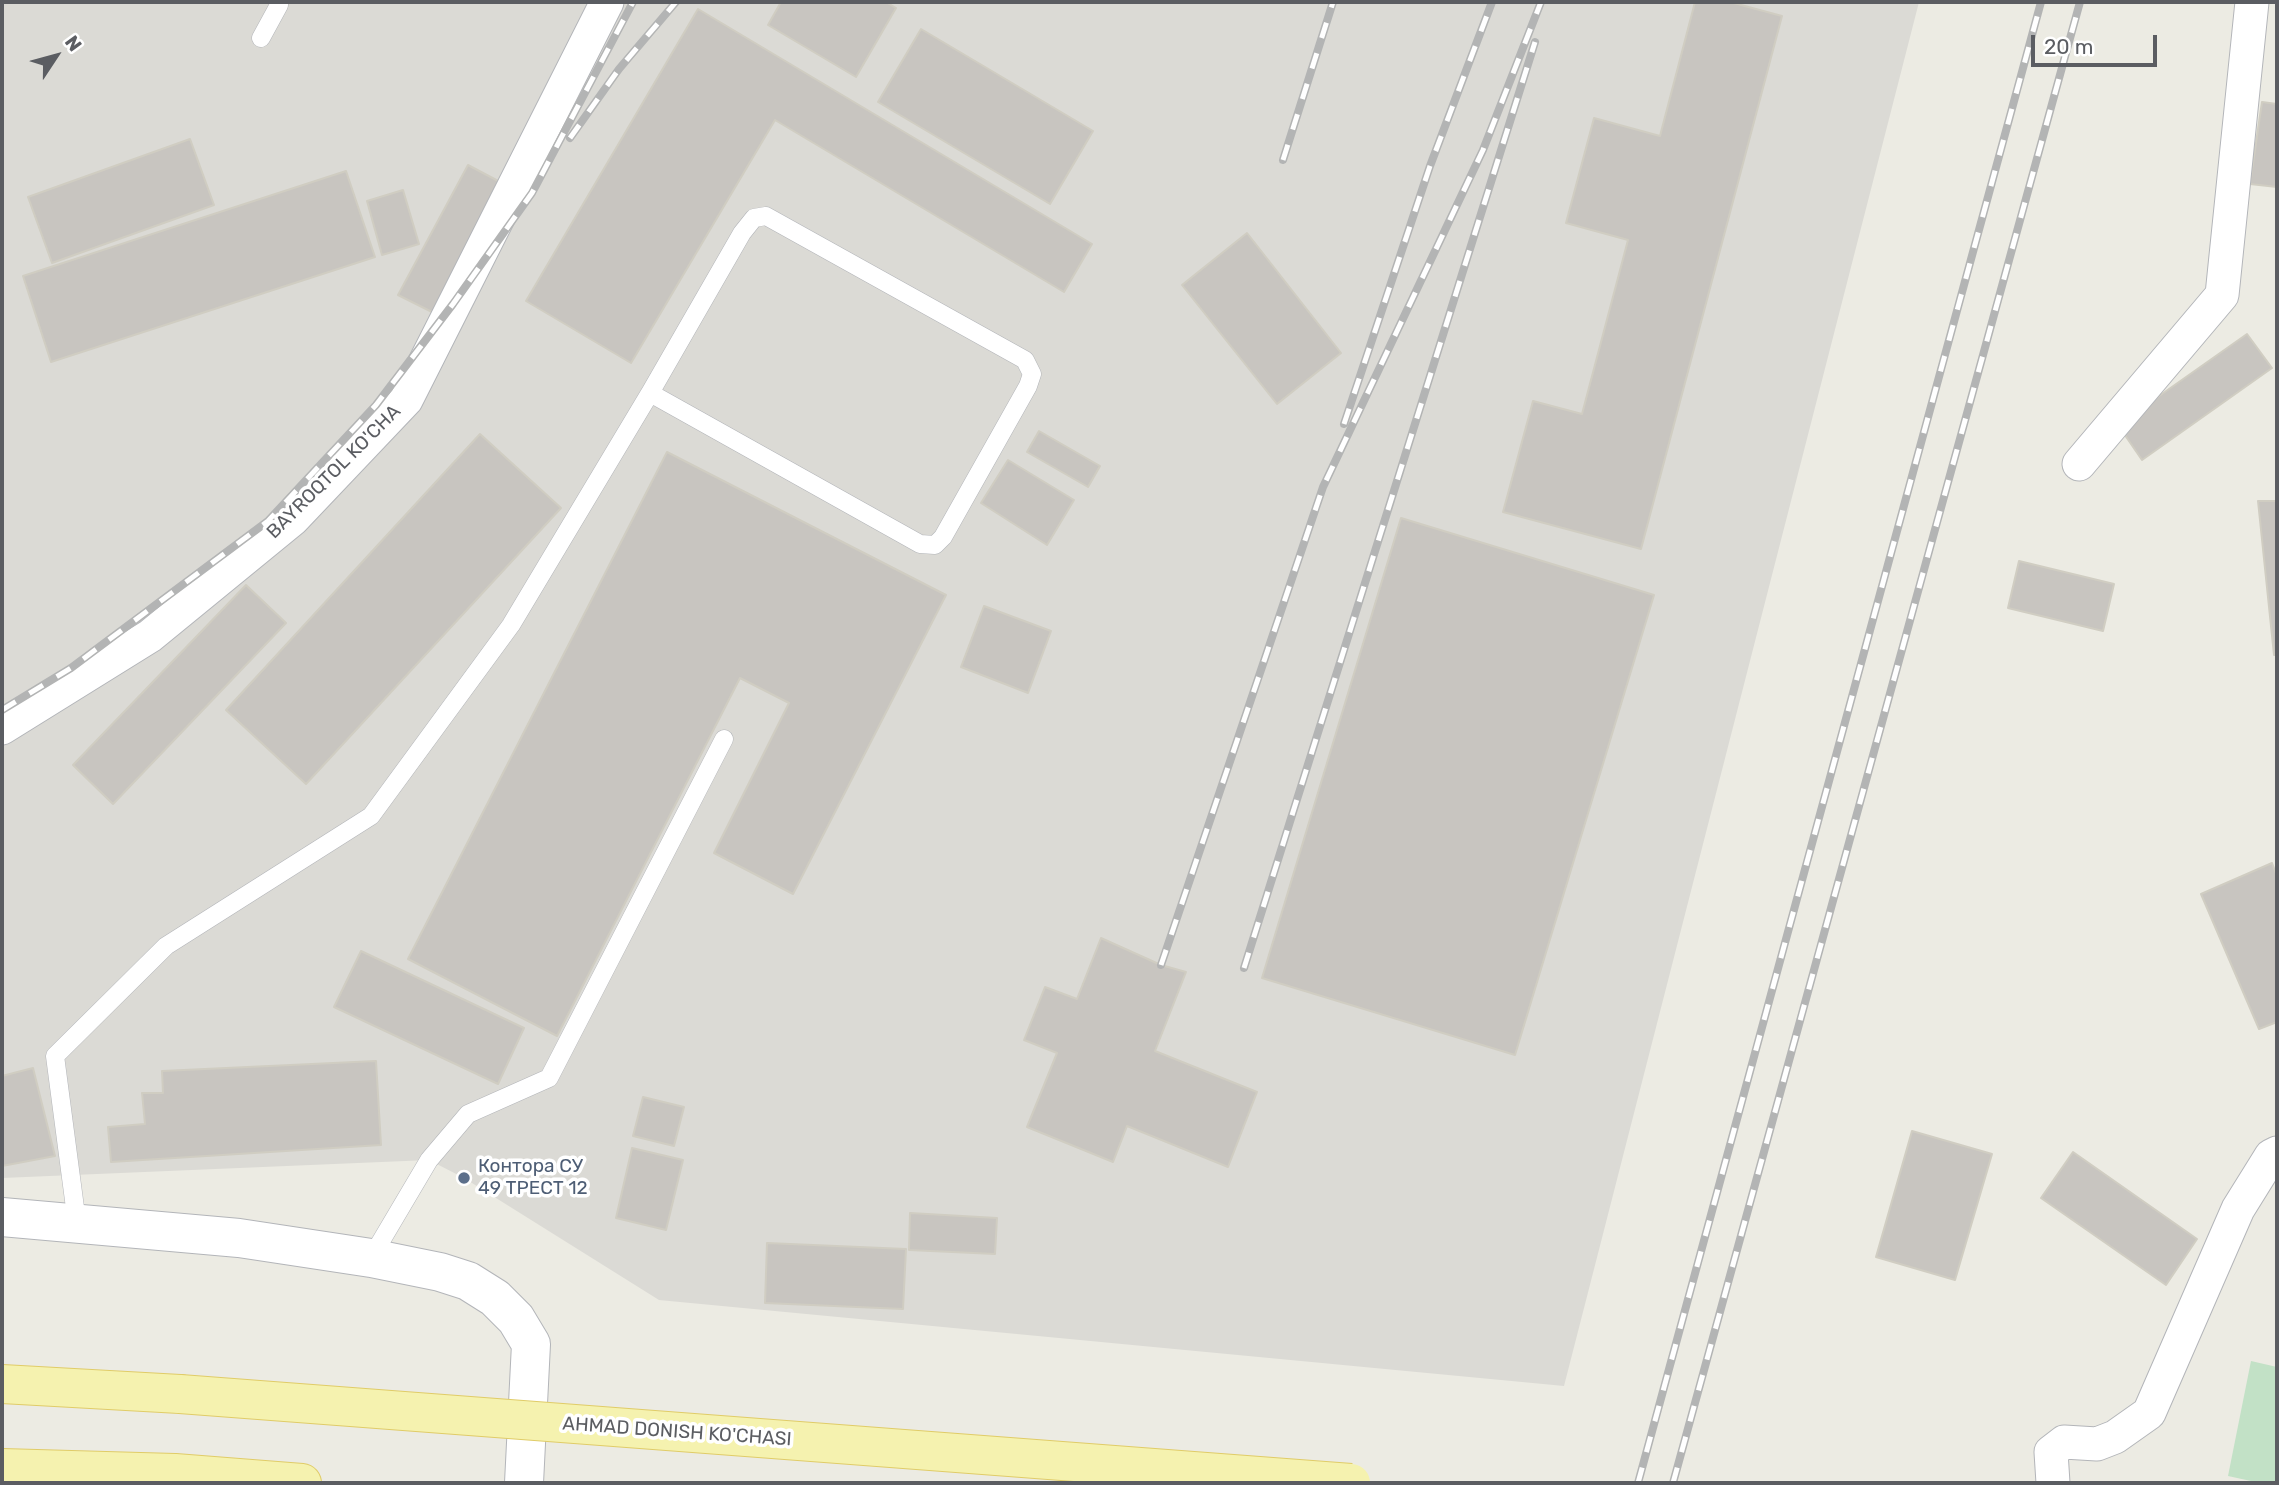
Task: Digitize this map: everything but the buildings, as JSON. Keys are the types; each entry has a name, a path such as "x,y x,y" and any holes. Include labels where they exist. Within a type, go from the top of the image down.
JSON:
{"main road":[{"name":"AHMAD DONISH KO'CHASI","path":"2,1384 180,1394 1352,1483"},
{"path":"2,1468 175,1473 302,1483"}],"street":[{"name":"BAYROQTOL KO'CHA","path":"2,728 150,636 293,519 406,400 607,2"},
{"path":"2079,464 2222,295 2252,2"},
{"path":"2053,1483 2051,1452 2054,1448 2064,1442 2097,1444 2115,1437 2149,1413 2238,1209 2274,1155"},
{"path":"2,1217 239,1238 371,1258 440,1272 468,1281 495,1298 516,1319 531,1344 524,1483"}],"lane":[{"path":"261,38 279,5 278,2"},
{"path":"77,1223 55,1056 166,946 371,816 511,625 650,394 742,233 754,218 766,216 1025,360 1031,374 1022,398 943,537 935,545 920,544 650,394"},
{"path":"371,1258 429,1160 468,1114 549,1078 724,739"}],"shaded area":[{"path":"2,2 1919,2 1564,1386 659,1300 464,1178 429,1160 2,1178"}],"green space":[{"path":"2251,1361 2277,1367 2277,1483 2260,1483 2228,1476"}],"railway":[{"path":"2,710 71,668 268,521 376,405 453,304 532,193 633,2"},
{"path":"570,138 619,69 676,2"},
{"path":"1283,160 1333,2"},
{"path":"1344,424 1430,166 1492,2"},
{"path":"1161,965 1323,487 1483,150 1541,2"},
{"path":"1638,1483 2041,2"},
{"path":"1673,1483 2080,2"},
{"path":"1244,968 1535,42"}],"place":[{"name":"Контора СУ 49 ТРЕСТ 12","path":"464,1178"}]}
